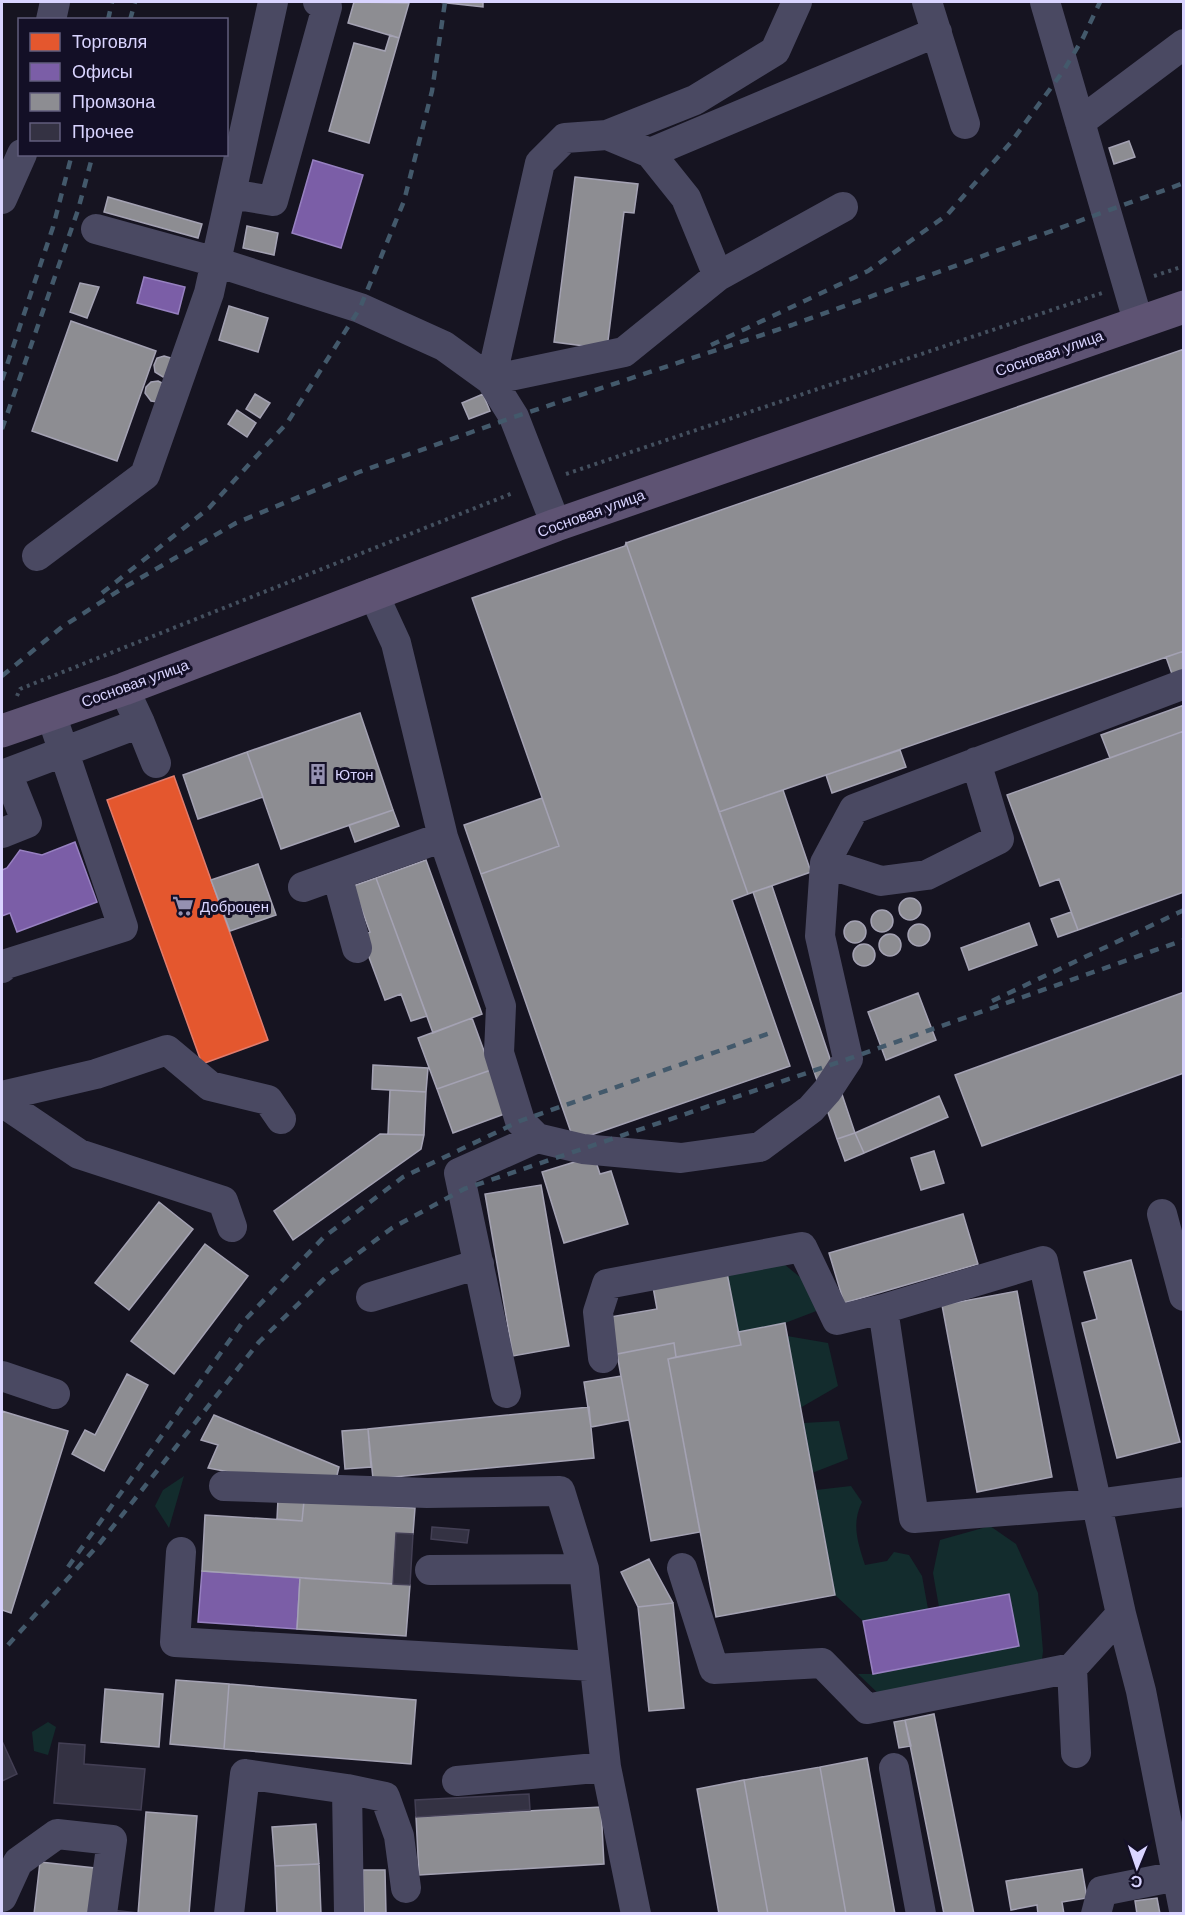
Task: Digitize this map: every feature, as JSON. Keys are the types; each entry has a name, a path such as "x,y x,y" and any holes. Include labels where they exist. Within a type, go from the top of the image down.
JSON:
{"main road":[{"name":"Сосновая улица","path":"2,731 124,689 556,525 1138,321 1184,307"}],"lane":[{"path":"51,18 55,2"},
{"path":"37,556 145,475 209,293 273,2"},
{"path":"231,194 273,201 327,7 318,2"},
{"path":"491,380 540,163 565,138 607,135 695,100 774,51 797,2"},
{"path":"927,2 965,124"},
{"path":"1045,2 1138,321"},
{"path":"650,153 937,32"},
{"path":"1080,122 1184,44"},
{"path":"607,135 650,153 686,198 718,276"},
{"path":"2,199 21,156"},
{"path":"491,380 624,352 718,276 843,207"},
{"path":"96,229 216,262 360,308 444,346 491,380 514,417 556,525"},
{"path":"373,593 396,643 443,837 501,1006 499,1053 520,1121 537,1138 583,1149 681,1158 760,1147 811,1109 827,1091 848,1059 820,936 825,863 854,809 1184,684"},
{"path":"124,689 156,764"},
{"path":"2,968 3,965 123,927 62,753 51,714"},
{"path":"2,833 27,823 4,774 140,723"},
{"path":"825,863 881,880 927,875 999,839 976,762"},
{"path":"303,887 443,837"},
{"path":"337,875 357,948"},
{"path":"2,1096 96,1074 167,1050 210,1086 268,1100 281,1119"},
{"path":"2,1102 79,1154 223,1201 232,1227"},
{"path":"506,1393 459,1173 537,1138"},
{"path":"1162,1214 1184,1296"},
{"path":"603,1358 598,1312 607,1284 802,1247 837,1320 883,1309 1043,1261 1121,1614 1141,1691 1184,1910"},
{"path":"371,1297 479,1264"},
{"path":"883,1309 914,1518 1096,1504 1184,1492"},
{"path":"2,1376 55,1395"},
{"path":"224,1485 427,1493 560,1491 584,1569 606,1767 636,1914"},
{"path":"182,1552 175,1642 593,1666"},
{"path":"682,1568 714,1669 822,1663 867,1709 1072,1668 1121,1614"},
{"path":"430,1570 584,1569"},
{"path":"1072,1668 1076,1753"},
{"path":"457,1781 606,1767"},
{"path":"894,1768 921,1914"},
{"path":"229,1914 245,1774 385,1797 399,1836 406,1888"},
{"path":"347,1789 349,1914"},
{"path":"2,1897 18,1862 57,1834 112,1840 102,1914"},
{"path":"1096,1914 1102,1891 1177,1876"}],"green space":[{"path":"784,1264 812,1287 819,1310 785,1323 738,1332 727,1273"},
{"path":"787,1336 828,1343 838,1386 800,1408"},
{"path":"839,1421 848,1459 812,1473 803,1423"},
{"path":"184,1476 169,1528 155,1506 163,1490"},
{"path":"851,1486 862,1502 856,1526 865,1565 887,1561 894,1552 909,1555 922,1576 928,1609 863,1621 835,1595 816,1490"},
{"path":"990,1526 1016,1544 1038,1593 1043,1651 1041,1668 884,1699 858,1674 873,1674 1019,1646 1009,1594 939,1607 933,1573 940,1540"},
{"path":"48,1722 56,1727 48,1755 34,1751 32,1732"}],"building: Торговля":[{"name":"Доброцен","path":"174,776 268,1040 202,1064 107,800"}],"building: Офисы":[{"path":"313,160 363,175 341,248 292,233"},
{"path":"144,277 185,287 178,314 137,303"},
{"path":"75,842 97,902 17,932 10,913 2,916 2,870 7,868 20,850 42,855"},
{"path":"202,1571 300,1578 297,1629 198,1622"},
{"path":"1009,1594 1019,1646 873,1674 863,1621"}],"building: Промзона":[{"path":"354,2 409,3 399,38 348,23"},
{"path":"438,2 483,2 483,7"},
{"path":"390,35 399,38 369,143 329,131 354,43 385,51"},
{"path":"1129,141 1135,157 1114,164 1109,148"},
{"path":"575,177 638,184 634,213 624,212 607,349 554,342"},
{"path":"108,197 202,224 198,238 104,212"},
{"path":"247,226 278,233 274,255 243,248"},
{"path":"80,283 99,287 87,318 70,312"},
{"path":"229,306 268,318 258,352 219,340"},
{"path":"71,321 156,351 117,461 32,431"},
{"path":"1184,349 1184,651 719,812 626,543"},
{"path":"164,356 171,358 169,376 163,377 155,372 154,365 157,358"},
{"path":"151,382 162,383 157,402 151,401 145,393 146,387"},
{"path":"255,394 270,403 260,418 246,409"},
{"path":"483,394 490,411 469,419 462,403"},
{"path":"237,410 256,423 247,437 228,424"},
{"path":"626,543 748,894 732,900 790,1066 574,1141 481,874 559,846 472,598 625,546"},
{"path":"1184,651 1184,670 1172,674 1166,657"},
{"path":"1184,705 1184,731 1110,758 1101,735"},
{"name":"Ютон","path":"360,713 393,810 281,849 247,752"},
{"path":"1184,731 1184,892 1078,930 1059,879 1040,886 1007,795"},
{"path":"900,750 906,767 832,793 826,775"},
{"path":"247,752 263,797 198,819 183,775"},
{"path":"783,790 811,872 748,894 719,812"},
{"path":"542,798 559,846 481,874 464,825"},
{"path":"393,810 399,826 355,842 349,825"},
{"path":"426,860 482,1014 433,1033 376,878"},
{"path":"258,864 276,915 230,931 211,880"},
{"path":"376,878 427,1016 411,1021 401,994 385,1000 361,936 370,932 353,886"},
{"path":"772,886 855,1133 837,1139 753,892"},
{"path":"910,898 920,905 921,909 914,919 910,920 900,913 899,909 906,899"},
{"path":"882,910 892,917 893,921 886,931 882,932 872,925 871,921 878,911"},
{"path":"1071,912 1078,930 1058,937 1051,919"},
{"path":"855,921 865,928 866,932 859,942 855,943 845,936 844,932 851,922"},
{"path":"1029,923 1037,945 969,970 961,948"},
{"path":"919,924 929,931 930,935 923,945 919,946 909,939 908,935 915,925"},
{"path":"890,934 900,941 901,945 894,955 890,956 880,949 879,945 886,935"},
{"path":"864,944 874,951 875,955 868,965 864,966 854,959 853,955 860,945"},
{"path":"1184,992 1184,1073 982,1146 955,1075"},
{"path":"918,993 936,1040 886,1060 868,1012"},
{"path":"472,1018 491,1070 437,1089 418,1038"},
{"path":"373,1065 428,1068 426,1092 372,1089"},
{"path":"491,1070 507,1113 453,1133 437,1089"},
{"path":"390,1090 426,1092 424,1135 388,1134"},
{"path":"939,1096 948,1117 864,1153 855,1133"},
{"path":"855,1133 864,1153 845,1161 837,1139"},
{"path":"380,1134 424,1135 421,1149 293,1240 274,1211"},
{"path":"934,1151 944,1183 921,1190 911,1158"},
{"path":"594,1156 600,1174 611,1171 628,1224 564,1243 542,1172"},
{"path":"541,1185 569,1346 513,1356 485,1194"},
{"path":"159,1202 193,1229 129,1310 95,1283"},
{"path":"963,1214 978,1264 844,1303 829,1253"},
{"path":"205,1244 248,1276 174,1374 131,1341"},
{"path":"1131,1260 1180,1442 1117,1458 1082,1323 1097,1319 1084,1272"},
{"path":"727,1273 741,1345 676,1357 674,1343 617,1354 610,1317 657,1309 653,1287"},
{"path":"1017,1291 1052,1477 977,1492 942,1305"},
{"path":"785,1323 835,1595 716,1617 668,1359 741,1345 738,1332"},
{"path":"674,1343 676,1357 668,1359 700,1532 651,1541 617,1354"},
{"path":"127,1374 148,1385 104,1471 72,1454 85,1430 95,1435"},
{"path":"621,1376 629,1420 591,1427 584,1382"},
{"path":"589,1407 594,1458 373,1479 368,1429"},
{"path":"2,1411 68,1431 11,1613 2,1610"},
{"path":"214,1415 339,1467 335,1484 255,1477 208,1468 218,1445 201,1440"},
{"path":"368,1429 371,1467 345,1469 342,1431"},
{"path":"278,1499 304,1501 302,1521 277,1519"},
{"path":"304,1501 415,1508 413,1534 396,1533 393,1584 202,1571 205,1515 302,1521"},
{"path":"649,1559 673,1603 638,1607 621,1572"},
{"path":"300,1578 410,1585 406,1636 297,1629"},
{"path":"673,1603 684,1708 649,1711 638,1607"},
{"path":"176,1680 229,1684 224,1749 170,1744"},
{"path":"229,1684 416,1700 411,1764 224,1749"},
{"path":"105,1689 163,1694 159,1747 101,1742"},
{"path":"934,1714 974,1914 944,1914 905,1720"},
{"path":"905,1720 911,1746 899,1748 894,1722"},
{"path":"867,1758 895,1914 846,1914 820,1767"},
{"path":"820,1767 846,1914 768,1914 744,1780"},
{"path":"744,1780 768,1914 719,1914 697,1789"},
{"path":"601,1807 604,1864 419,1875 416,1817"},
{"path":"146,1812 197,1816 189,1914 138,1914"},
{"path":"316,1824 319,1864 275,1866 272,1827"},
{"path":"40,1862 95,1868 90,1914 34,1914"},
{"path":"319,1864 321,1914 277,1914 275,1866"},
{"path":"1082,1869 1087,1898 1062,1902 1064,1914 1038,1914 1037,1905 1011,1910 1006,1881"},
{"path":"363,1870 385,1870 386,1914 364,1914"},
{"path":"1157,1898 1160,1914 1137,1914 1135,1901"}],"building: Прочее":[{"path":"432,1527 469,1530 467,1543 431,1539"},
{"path":"396,1533 413,1534 410,1585 393,1584"},
{"path":"2,1741 17,1774 2,1781"},
{"path":"59,1743 85,1745 84,1764 145,1769 141,1810 54,1803"},
{"path":"529,1794 530,1810 416,1817 415,1800"},
{"path":"111,1910 138,1913 138,1914 110,1914"}],"railway":[{"path":"108,18 112,2"},
{"path":"131,18 135,2"},
{"path":"102,593 209,508 287,423 360,308 404,201 432,91 445,2"},
{"path":"711,345 868,271 947,215 1012,141 1064,70 1083,38 1100,2"},
{"path":"2,380 53,227 71,156"},
{"path":"2,429 78,210 92,156"},
{"path":"2,676 62,627 123,588 236,523 359,472 514,417 792,325 1184,183"},
{"path":"992,1001 1184,910"},
{"path":"8,1645 100,1543 259,1342 325,1278 392,1228 464,1189 848,1059 1184,940"},
{"path":"68,1567 242,1323 324,1237 403,1177 520,1121 770,1033"}],"place":[{"name":"Ютон","path":"318,774"},
{"name":"Доброцен","path":"183,906"}]}
